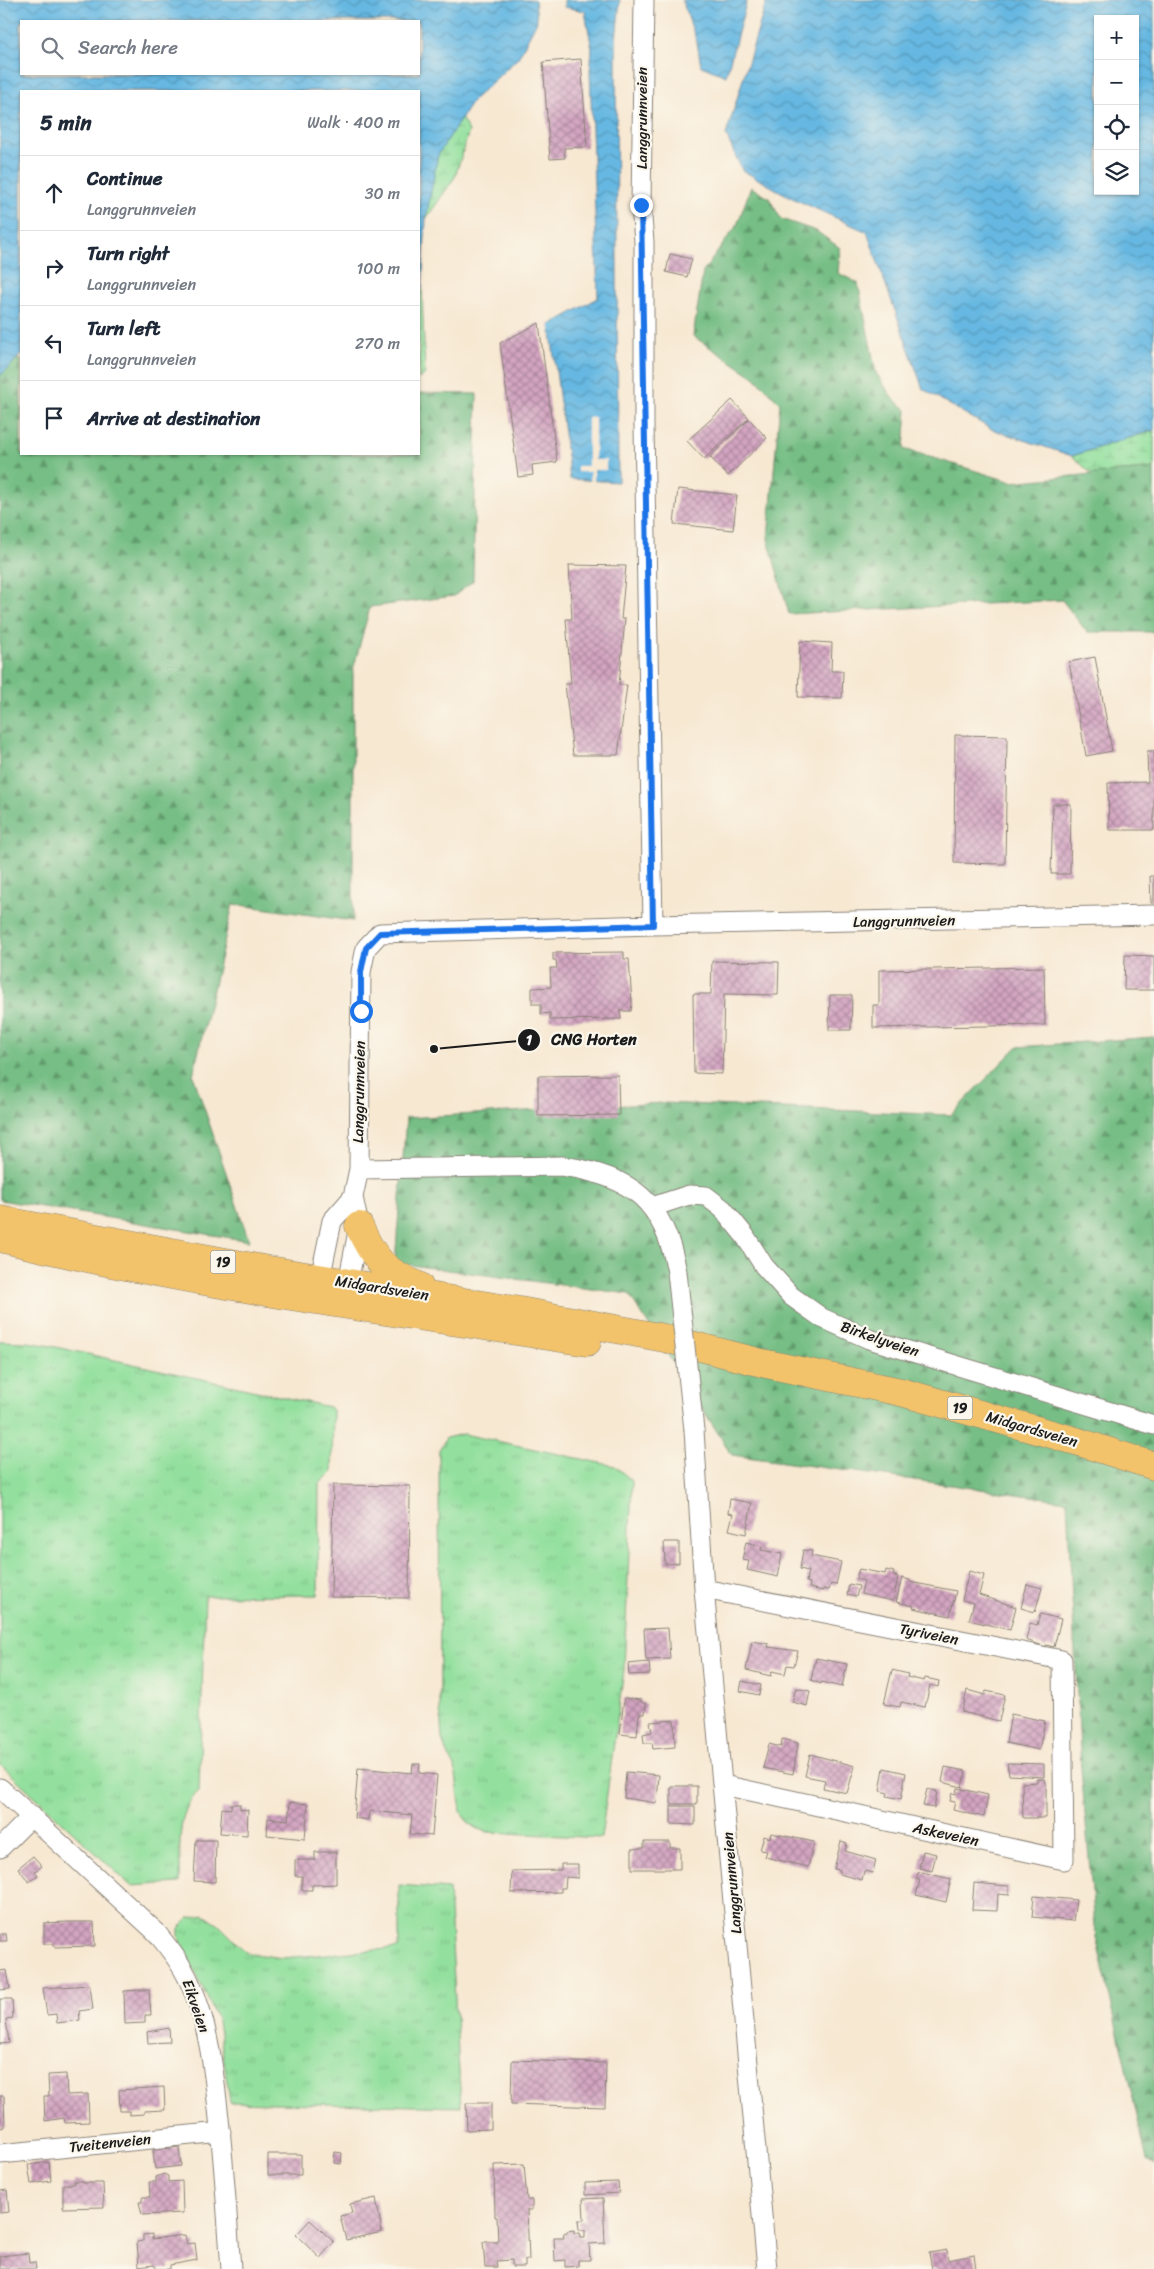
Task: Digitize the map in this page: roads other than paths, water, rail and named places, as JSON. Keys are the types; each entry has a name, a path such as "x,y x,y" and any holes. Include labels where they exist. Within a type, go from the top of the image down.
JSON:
{"highway":[{"name":"Midgardsveien","path":"0,1220 665,1354 762,1363"},
{"name":"19","path":"359,1226 368,1246 384,1268 395,1276 447,1298"},
{"name":"Midgardsveien","path":"0,1238 134,1268 447,1298 664,1338 762,1363 901,1392 1076,1441 1154,1466"}],"street":[{"name":"Langgrunnveien","path":"644,0 641,205 653,925"},
{"name":"Langgrunnveien","path":"333,1288 359,1226 354,1197 358,1169 361,972 366,948 380,933 653,925 1154,915"},
{"path":"358,1169 570,1167 594,1171 620,1182 652,1207"},
{"name":"Birkelyveien","path":"652,1207 689,1196 706,1196 723,1209 745,1236 764,1266 791,1296 822,1318 869,1339 1154,1425"},
{"path":"333,1288 332,1221 354,1197"},
{"name":"Langgrunnveien","path":"652,1207 668,1236 677,1272 694,1430 704,1589 724,1784 767,2269"},
{"name":"Tyriveien","path":"704,1589 1062,1660 1063,1754"},
{"name":"Askeveien","path":"724,1784 1064,1860 1063,1754"},
{"name":"Eikveien","path":"0,1788 156,1932 169,1948 190,1982 205,2026 214,2067 221,2132 231,2269"},
{"path":"0,1848 32,1816"},
{"name":"Tveitenveien","path":"0,2154 221,2132"}],"water":[{"path":"0,0 535,0 537,21 518,58 473,100 438,155 426,219 422,288 420,292 420,90 20,90 20,356 0,376"},
{"path":"564,0 620,0 616,40 618,482 570,479 550,325 598,298 590,71 592,49 585,11 564,7"},
{"path":"682,0 747,0 726,76 701,66 697,42"},
{"path":"767,0 1154,0 1154,430 1072,456 991,429 923,389 867,232 790,197 742,170 726,135"}],"place":[{"name":"CNG Horten","path":"434,1049"}]}
